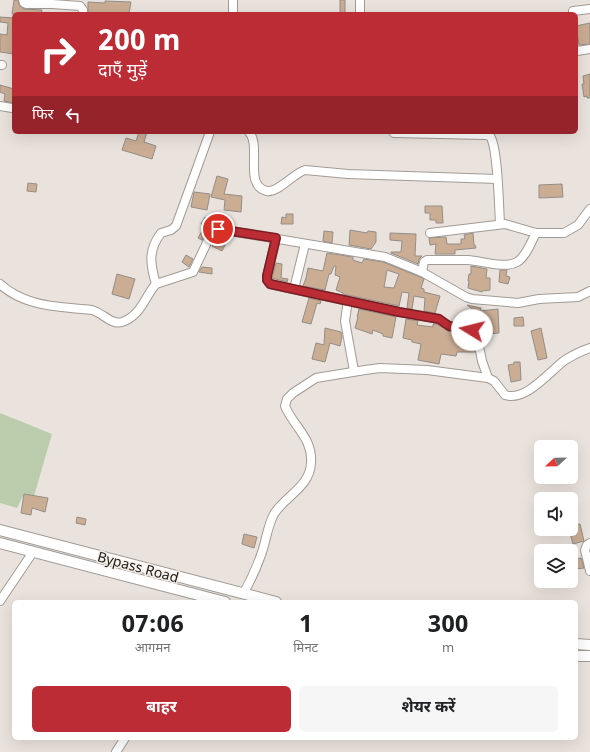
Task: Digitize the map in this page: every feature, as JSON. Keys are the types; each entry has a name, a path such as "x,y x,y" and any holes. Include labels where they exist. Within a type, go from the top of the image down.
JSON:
{"main road":[{"name":"Bypass Road","path":"0,530 268,600"},
{"name":"Bypass Road","path":"0,543 217,600"},
{"path":"578,644 590,645"},
{"path":"578,656 590,656"}],"street":[{"path":"23,0 26,4 52,2 80,6 83,12"},
{"path":"233,0 233,12"},
{"path":"360,0 360,12"},
{"path":"573,10 590,9"},
{"path":"578,51 590,49"},
{"path":"0,106 12,108"},
{"path":"156,284 152,270 152,252 161,233 171,230 176,226 209,134"},
{"path":"250,134 255,149 254,174 260,187 267,191 272,191 278,188 299,172 305,170 348,174 497,179"},
{"path":"440,134 490,136 493,143 500,224"},
{"path":"430,233 500,224 536,233 559,234 569,231 578,225 590,209"},
{"path":"0,284 7,291 16,296 46,306 91,310 117,323 126,320 138,311 156,284 192,272 214,230 218,229 385,257 422,272 466,297 487,301 518,304 539,299 578,296 590,291"},
{"path":"422,272 424,262 428,260 469,260 490,264 513,264 524,256 536,233"},
{"path":"276,238 267,280 270,284 399,312 439,319 449,326 472,330 477,336 482,361 488,378"},
{"path":"294,289 305,244"},
{"path":"348,300 345,321 354,371"},
{"path":"243,594 252,578 274,515 280,506 301,485 309,474 311,464 310,452 305,436 286,409 285,403 293,393 316,378 380,368 427,370 488,378 494,381 505,395 518,395 533,388 574,354 590,348"},
{"path":"590,543 587,545 586,550 590,571"},
{"path":"0,601 33,552"},
{"path":"116,752 124,740"}],"green space":[{"path":"0,413 52,434 34,496 24,494 17,508 0,503"}],"building":[{"path":"14,0 18,0 19,5 24,9 42,10 42,12 12,12"},
{"path":"340,0 345,0 345,12 340,12"},
{"path":"105,1 131,2 129,12 88,12 88,2 105,3"},
{"path":"0,17 12,18 12,54 0,52 0,34 7,35 8,23 0,22"},
{"path":"590,23 590,44 579,45 578,26"},
{"path":"590,74 590,98 587,98 587,96 584,97 582,84 584,84 583,76"},
{"path":"0,85 12,88 12,103 4,101 5,94 0,92"},
{"path":"138,134 146,134 144,142 156,146 152,159 122,150 126,138 136,141"},
{"path":"217,176 228,179 224,194 242,196 241,212 224,210 225,200 211,197"},
{"path":"28,183 37,184 36,192 27,191"},
{"path":"562,184 563,197 539,198 539,185"},
{"path":"194,192 210,194 207,210 191,207"},
{"path":"425,206 442,206 443,223 436,223 436,220 430,220 430,213 425,213"},
{"path":"286,214 293,214 293,224 281,224 282,217 286,218"},
{"path":"205,217 217,224 207,229 202,240 198,238 205,226 201,224"},
{"path":"350,230 367,233 368,231 376,232 376,242 371,249 349,245"},
{"path":"324,231 333,232 332,243 323,241"},
{"path":"390,233 416,234 415,256 422,256 419,259 418,264 391,253 401,252 402,241 390,240"},
{"path":"473,233 474,245 476,248 455,250 455,254 435,254 436,244 430,245 429,238 446,237 447,244 461,244 461,239 465,239 464,235"},
{"path":"214,240 225,245 222,251 212,246"},
{"path":"327,253 353,257 353,260 362,263 364,259 383,262 424,279 421,288 424,289 424,292 440,296 435,313 424,311 425,298 414,296 412,309 407,308 409,293 402,292 399,306 343,294 336,290 340,277 335,275 336,266 334,266 331,274 329,274 325,290 303,286 308,268 323,271","holes":["387,270 399,274 394,288 384,287"]},
{"path":"186,255 193,259 189,267 182,262"},
{"path":"276,263 282,264 281,278 288,279 287,282 272,278"},
{"path":"471,266 487,269 486,278 490,278 490,290 482,292 468,288"},
{"path":"202,267 212,268 212,274 199,272"},
{"path":"500,270 507,270 506,276 510,277 508,284 499,282"},
{"path":"117,274 135,279 129,299 112,294"},
{"path":"309,298 321,301 320,304 317,303 311,324 302,322"},
{"path":"467,305 481,308 480,311 498,309 499,333 487,334 487,327 477,327 476,312"},
{"path":"359,309 396,317 392,338 383,336 383,334 373,330 372,334 355,328"},
{"path":"523,317 524,326 514,326 514,318"},
{"path":"406,319 418,321 417,325 433,327 433,324 437,324 448,331 470,335 475,352 457,352 456,356 441,354 439,364 418,360 421,344 403,338"},
{"path":"325,328 341,332 342,337 340,346 330,343 325,362 312,359 316,343 324,345"},
{"path":"541,328 547,358 538,360 531,331"},
{"path":"514,362 520,362 521,380 511,382 508,365 514,364"},
{"path":"24,494 48,498 45,512 32,508 31,515 21,513"},
{"path":"77,517 86,519 85,525 76,523"},
{"path":"578,524 580,524 584,541 573,544 571,536 578,536"},
{"path":"244,534 257,537 254,548 242,544"},
{"path":"578,558 581,558 584,568 578,569"}],"route":[{"path":"218,229 276,238 267,276 267,280 270,284 399,312 439,319 449,326 472,330"}]}
